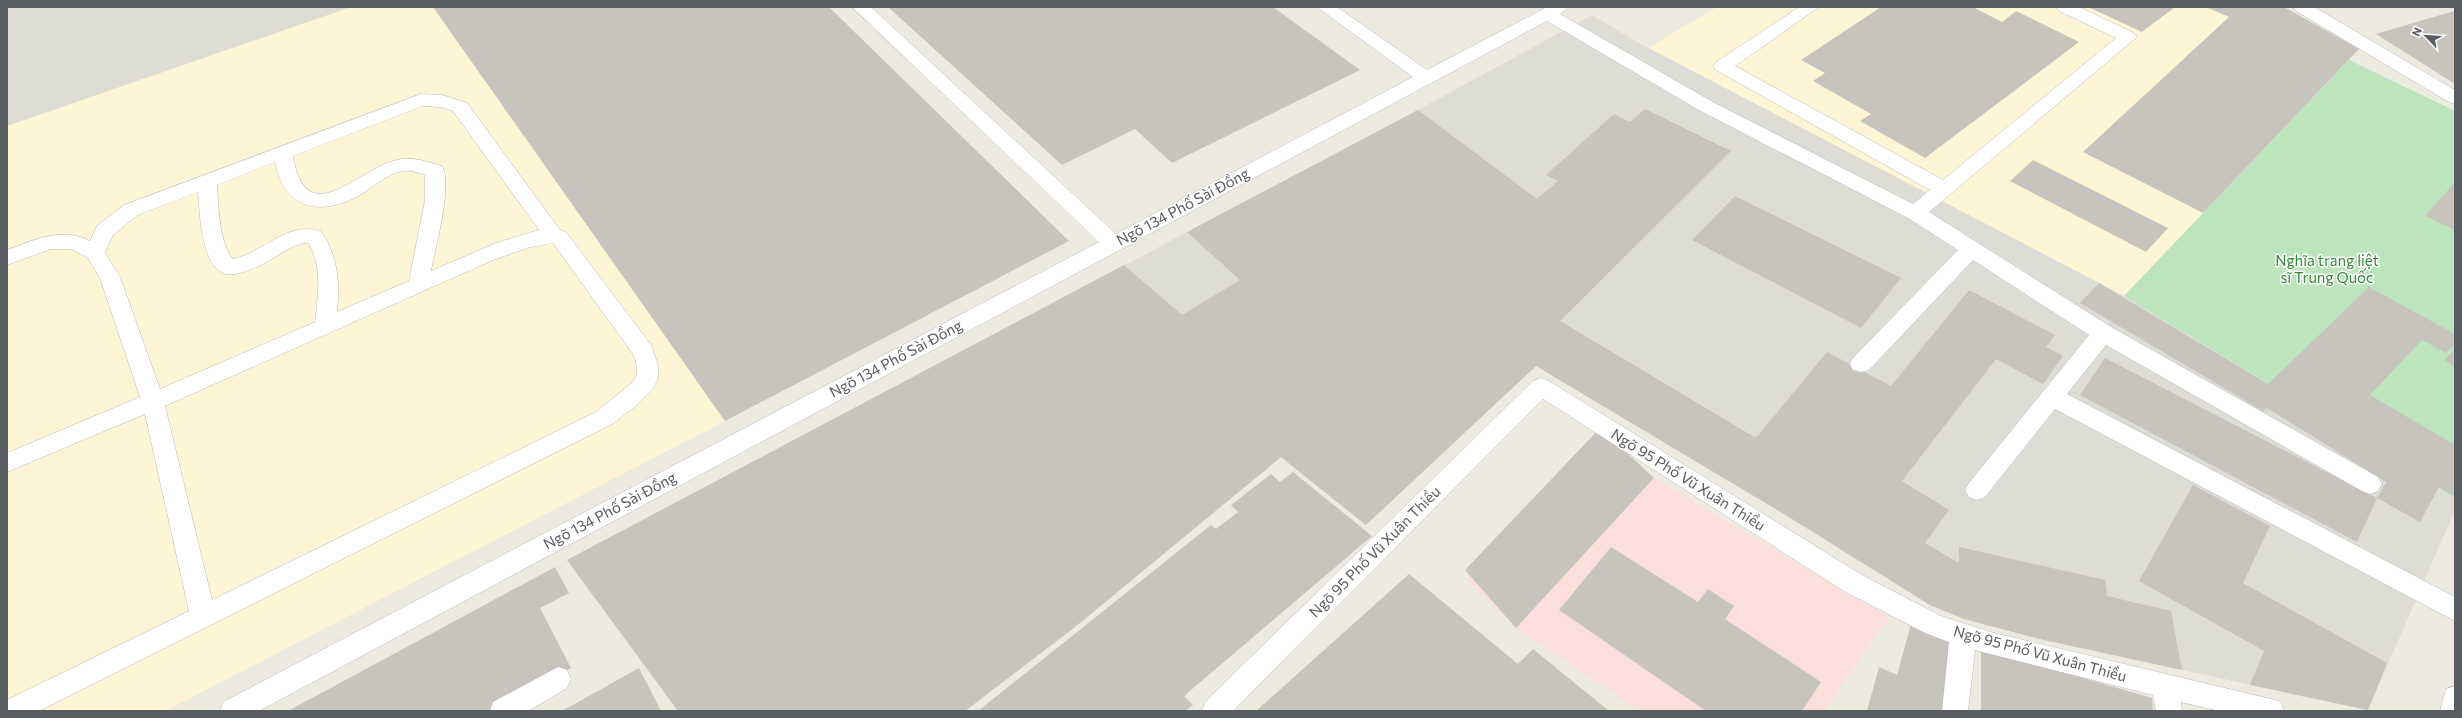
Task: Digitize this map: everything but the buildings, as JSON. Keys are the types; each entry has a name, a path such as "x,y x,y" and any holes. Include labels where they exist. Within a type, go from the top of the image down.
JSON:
{"street":[{"path":"861,7 1114,244"},
{"path":"1326,7 1426,78"},
{"path":"1810,7 1722,66 1944,189"},
{"path":"1915,213 2128,37 2064,7"},
{"path":"2302,7 2455,98"},
{"path":"1554,10 1704,105 1915,213 2103,333 2370,484"},
{"name":"Ngõ 134 Phố Sài Đồng","path":"233,711 1554,10"},
{"path":"95,253 104,231 131,210 421,100 442,101 460,107 552,234"},
{"path":"283,153 287,178 297,194 319,202 340,198 394,167 417,164 435,171 437,183 433,210 421,261 419,285"},
{"path":"208,181 211,222 218,254 228,267 248,262 296,236 314,236 322,245 327,270 329,294 325,326"},
{"path":"7,462 153,402 486,256 544,235 552,234 559,237 583,267 643,351 648,365 647,379 634,393 604,418 12,711"},
{"path":"7,258 49,242 75,242 95,253 110,277 153,402 203,617"},
{"path":"1861,364 1971,249"},
{"path":"1978,490 2103,333"},
{"name":"Ngõ 95 Phố Vũ Xuân Thiều","path":"1216,711 1541,387 1853,583 1906,612 1963,636 2167,698 2271,711"},
{"path":"2052,397 2455,610"},
{"path":"1955,711 1963,636"},
{"path":"503,711 558,679"},
{"path":"2453,711 2455,698"}],"shaded area":[{"path":"7,7 351,7 7,126"},
{"path":"351,7 433,7 725,421 165,711 7,711 7,126"},
{"path":"1717,7 2284,7 2359,49 2124,296 1648,48"},
{"path":"1592,15 1637,42 2124,296 2455,498 2455,510 2368,710 2044,640 1964,619 1930,605 1784,514 1536,366 1366,525 1281,457 1075,627 965,711 678,711 567,560 1418,110"},
{"path":"1601,435 1654,478 1889,617 1824,711 1640,711 1516,628 1466,579"}],"green space":[{"name":"Nghĩa trang liệt sĩ Trung Quốc","path":"2349,60 2455,111 2455,498 2124,296"}]}
